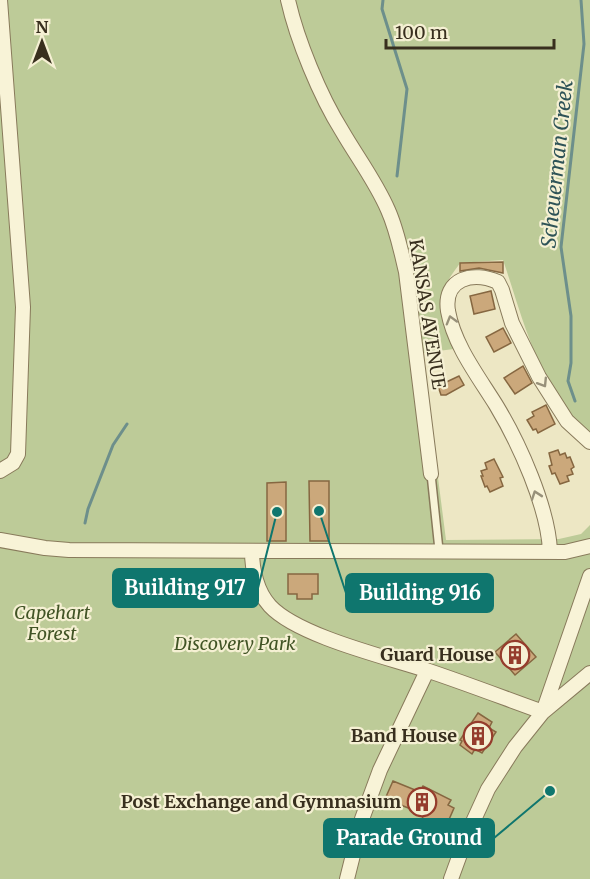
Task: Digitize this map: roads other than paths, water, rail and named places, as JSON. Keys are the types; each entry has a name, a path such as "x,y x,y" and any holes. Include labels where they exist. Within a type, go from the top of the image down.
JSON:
{"street":[{"path":"0,0 23,307 18,454 13,463 0,471"},
{"name":"KANSAS AVENUE","path":"288,0 299,37 328,106 379,190 400,244 406,272 431,474"},
{"path":"550,551 541,510 526,466 512,435 476,374 455,332 448,302 451,290 458,282 476,277 498,282 512,323 539,377 567,421 590,442"},
{"path":"0,540 69,550 565,552 590,546"},
{"path":"252,551 252,563 262,595 277,611 300,626 339,642 543,711"},
{"path":"543,711 590,576"},
{"path":"347,879 362,819 380,770 427,671"},
{"path":"451,879 467,835 488,789 515,747 543,711 590,673"}],"lane":[{"name":"KANSAS AVENUE","path":"431,474 439,550"}],"waterway":[{"name":"Scheuerman Creek","path":"383,0 382,9 407,89 397,176"},
{"name":"Scheuerman Creek","path":"575,401 568,381 571,363 571,316 561,247 584,44 581,0"},
{"path":"85,523 88,509 113,445 127,424"}],"place":[{"name":"Building 916","path":"319,511"},
{"name":"Building 917","path":"277,512"},
{"name":"Guard House","path":"515,655"},
{"name":"Band House","path":"478,736"},
{"name":"Parade Ground","path":"550,791"},
{"name":"Post Exchange and Gymnasium","path":"422,802"}],"park label":[{"name":"Capehart Forest","path":"52,623"},
{"name":"Discovery Park","path":"235,644"}]}
